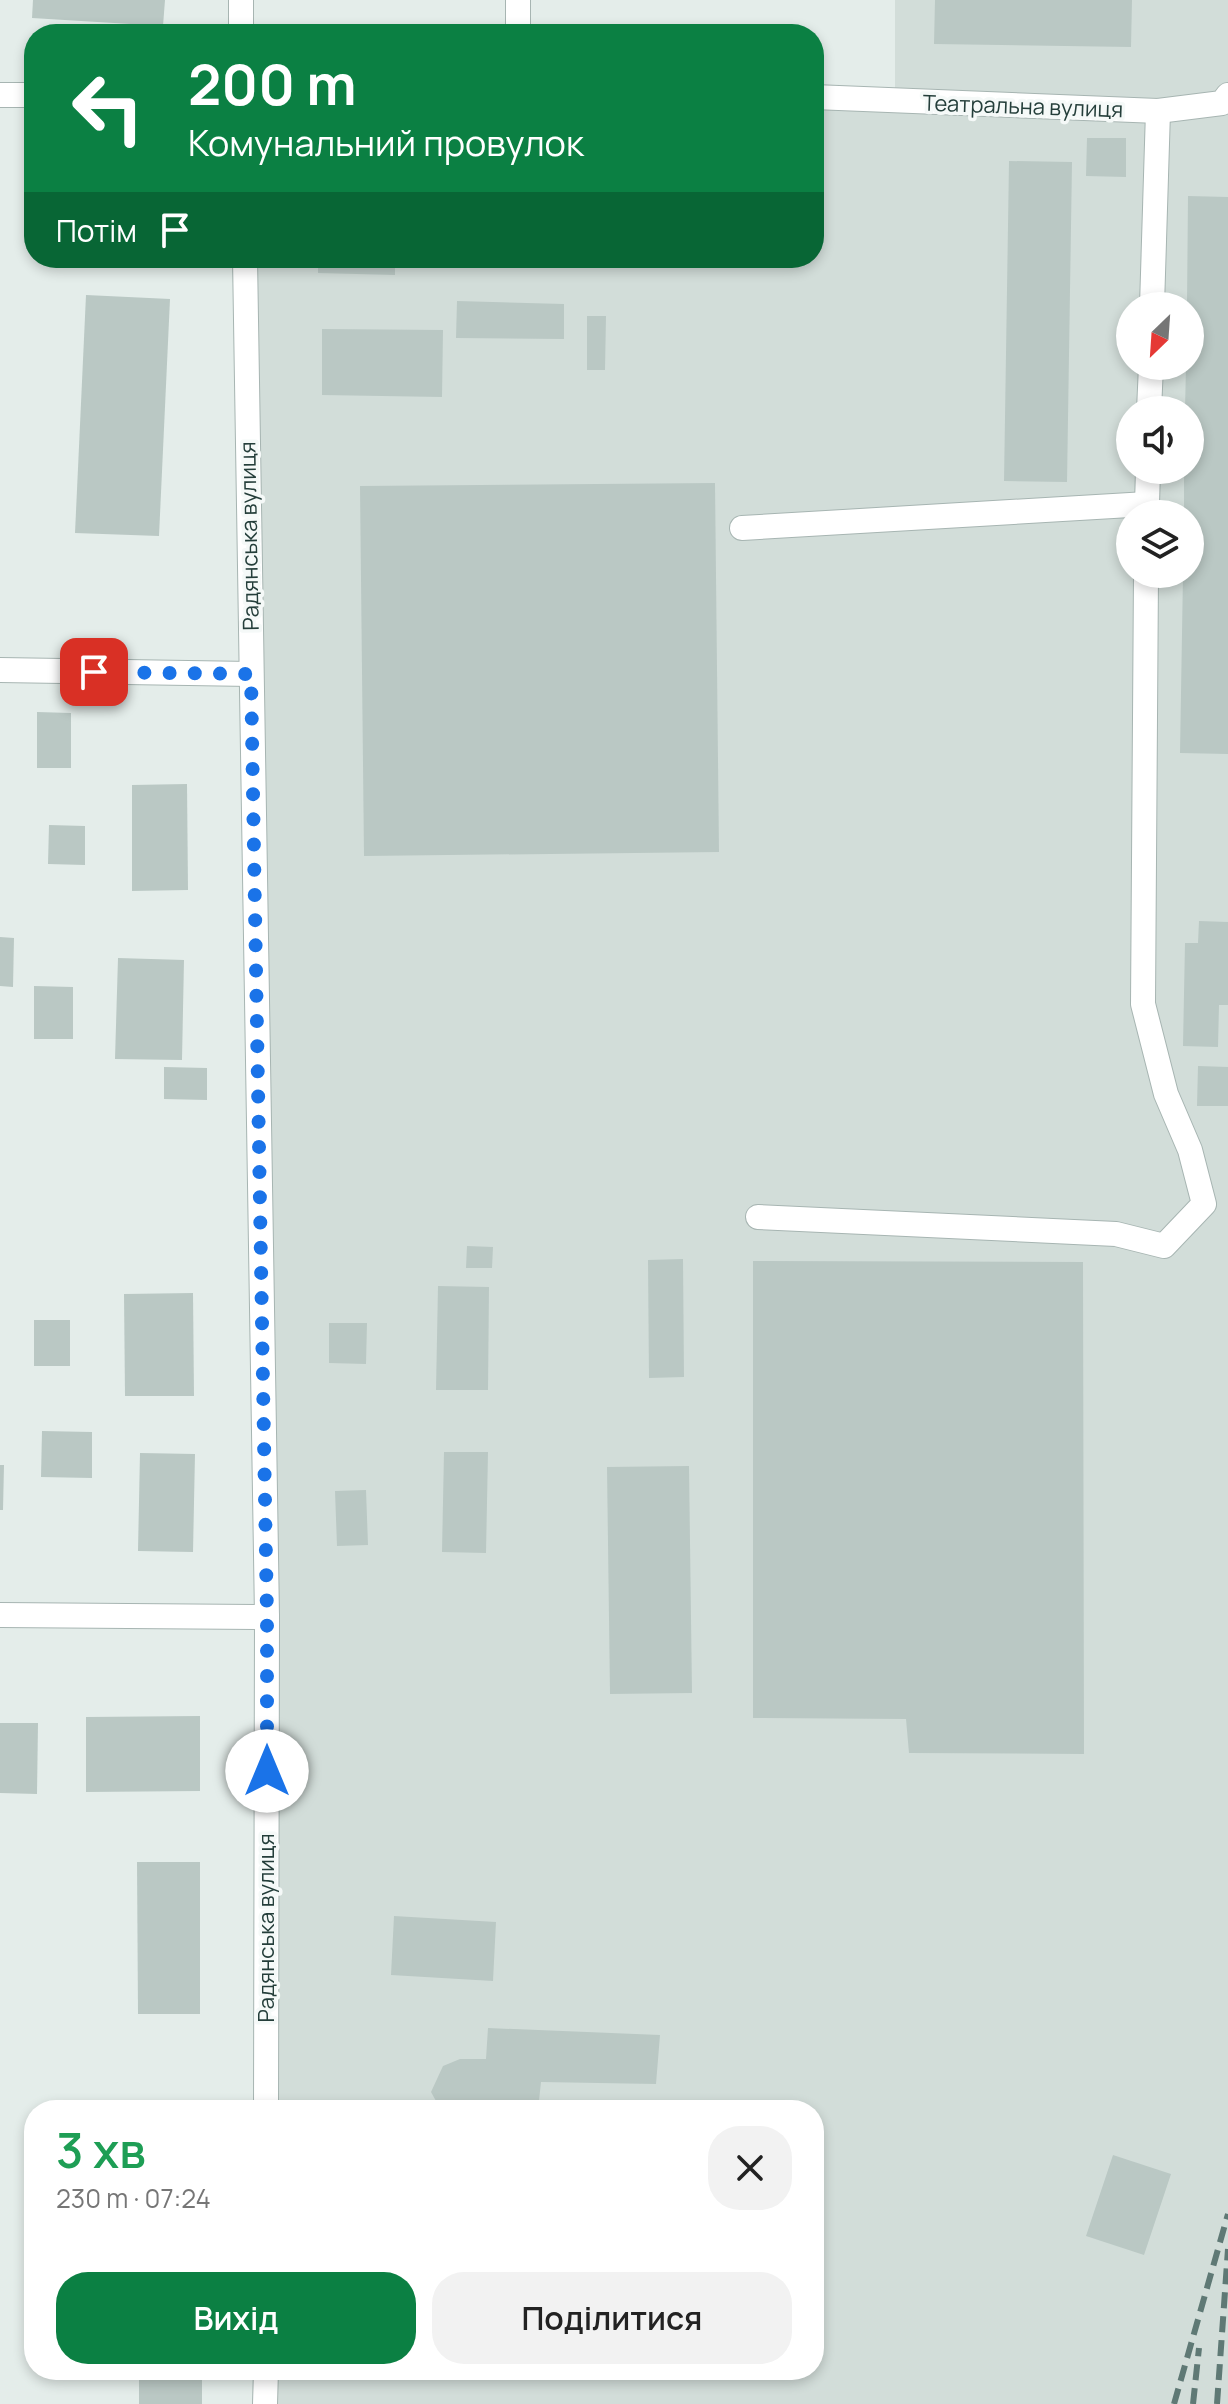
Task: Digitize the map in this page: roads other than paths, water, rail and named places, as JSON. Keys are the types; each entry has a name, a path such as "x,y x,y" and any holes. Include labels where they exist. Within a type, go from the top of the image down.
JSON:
{"street":[{"path":"241,0 241,24"},
{"path":"518,0 518,24"},
{"path":"0,95 24,95"},
{"name":"Театральна вулиця","path":"824,97 1158,111 1222,103 1228,95"},
{"path":"1152,292 1158,111"},
{"name":"Радянська вулиця","path":"245,268 267,1617 266,2100"},
{"path":"742,528 1116,510"},
{"path":"758,1217 1116,1234 1164,1246 1204,1204 1190,1150 1166,1094 1143,1004 1146,588"},
{"path":"0,670 251,674"},
{"path":"0,1615 267,1617"},
{"path":"265,2404 266,2380"}],"railway":[{"path":"1174,2404 1228,2214"},
{"path":"1217,2404 1228,2249"},
{"path":"1193,2404 1199,2348"}]}
